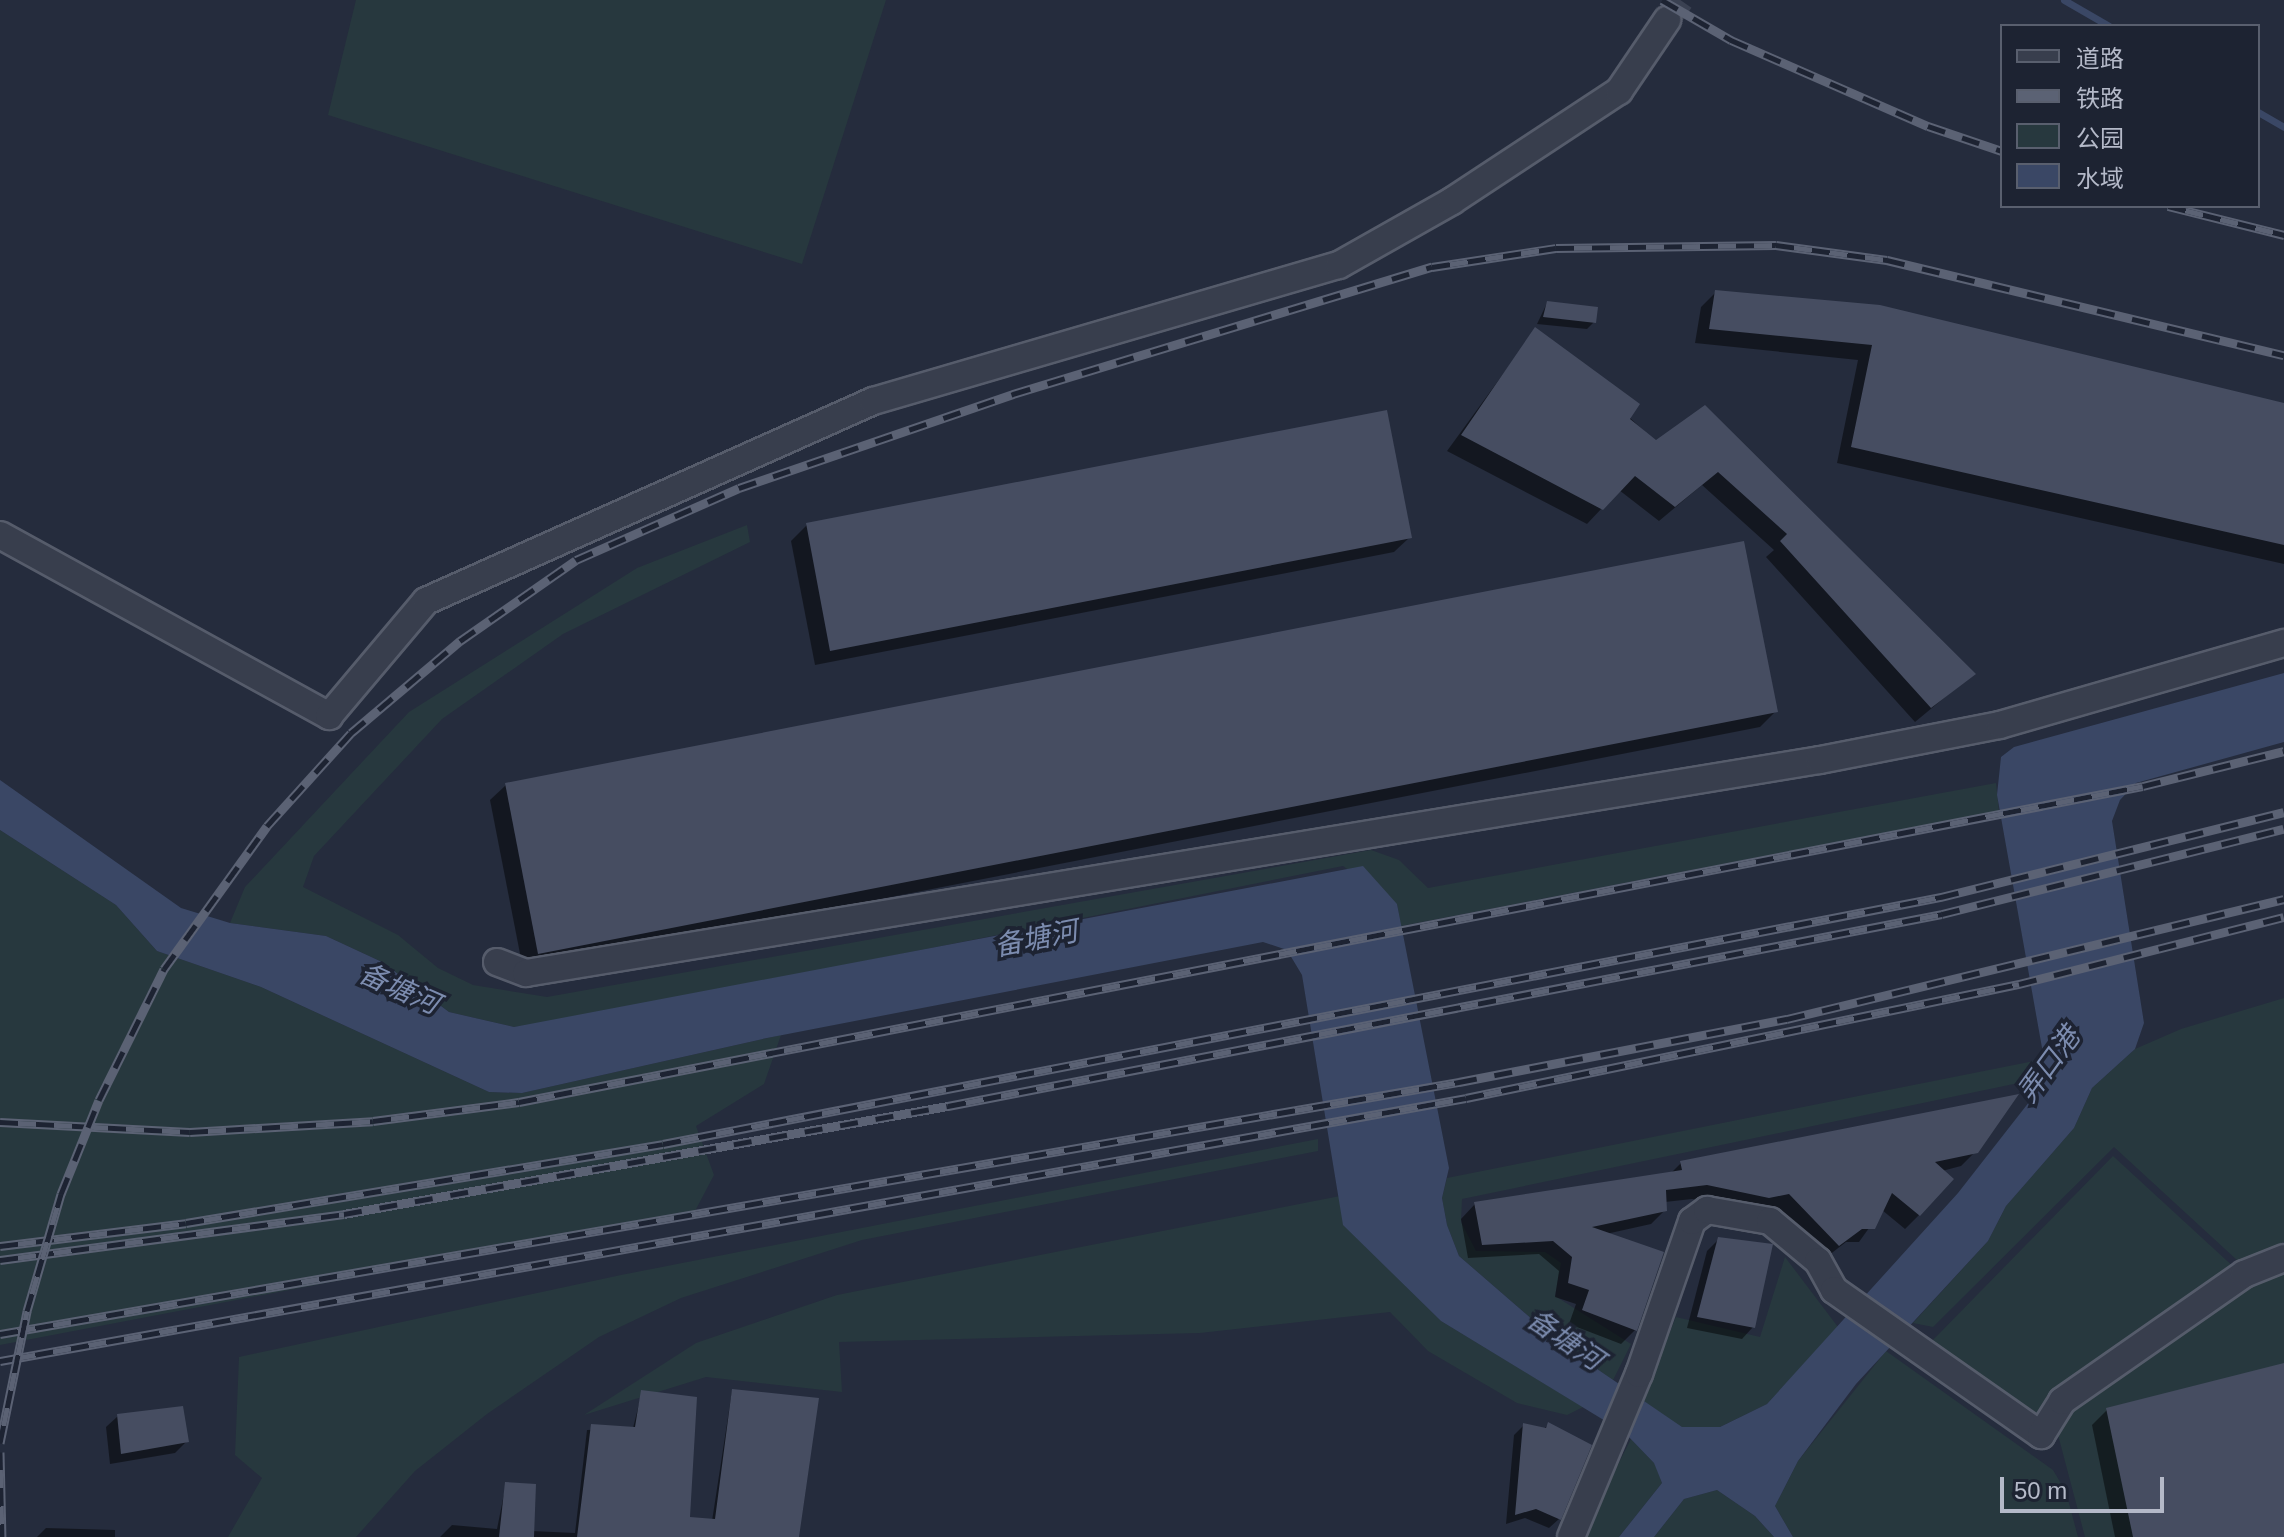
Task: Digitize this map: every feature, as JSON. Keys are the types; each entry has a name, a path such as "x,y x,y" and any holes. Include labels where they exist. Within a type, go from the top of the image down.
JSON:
{"street":[{"path":"0,535 329,716 426,601 830,420 873,401 1339,265 1452,201 1619,91 1667,20"},
{"path":"497,962 526,973 1820,760 2000,725 2284,643"},
{"path":"1571,1537 1639,1374 1692,1221 1707,1210 1770,1221 1818,1261 1834,1290 2041,1435 2062,1401 2244,1274 2284,1258"}],"green space":[{"path":"356,0 886,0 802,264 328,115"},
{"path":"747,525 750,542 563,634 442,719 314,856 303,887 398,935 438,968 473,985 547,997 1371,850 1399,860 1428,888 1996,783 1999,811 1401,926 1397,904 1343,866 550,1024 514,1027 449,1012 382,962 326,936 230,923 245,887 409,712 637,568"},
{"path":"0,830 116,905 157,951 261,987 489,1092 522,1093 781,1035 764,1084 696,1126 714,1175 694,1213 0,1345"},
{"path":"2284,998 2284,1242 2238,1261 2114,1147 1933,1327 1913,1323 1988,1241 2006,1206 2074,1128 2092,1088 2135,1049 2181,1029"},
{"path":"2044,1059 2038,1079 1462,1199 1461,1222 1476,1251 1545,1252 1561,1263 1555,1296 1631,1344 1613,1380 1562,1345 1459,1256 1447,1225 1442,1198 1447,1178"},
{"path":"1318,1139 1318,1151 862,1240 681,1298 599,1337 487,1414 415,1471 356,1537 228,1537 262,1478 235,1455 239,1357 621,1275"},
{"path":"2113,1156 2250,1282 2284,1269 2284,1537 2085,1537 2057,1431 1931,1342"},
{"path":"1340,1196 1344,1225 1441,1321 1583,1407 1567,1415 1517,1403 1428,1351 1390,1312 1200,1333 839,1342 842,1392 706,1377 584,1415 696,1343 837,1295"},
{"path":"1785,1257 1838,1327 1767,1404 1720,1427 1682,1428 1642,1400 1676,1317 1760,1337"},
{"path":"1886,1351 2053,1470 2066,1492 2078,1537 1793,1537 1775,1506 1798,1461"},
{"path":"1631,1439 1655,1464 1662,1483 1619,1537 1581,1537"},
{"path":"1717,1490 1755,1516 1774,1537 1654,1537 1684,1499"}],"water":[{"path":"2284,673 2284,742 2136,783 2120,800 2112,821 2144,1023 2135,1049 2092,1088 2074,1128 2006,1206 1988,1241 1856,1384 1798,1461 1775,1506 1793,1537 1774,1537 1755,1516 1717,1490 1684,1499 1654,1537 1619,1537 1662,1483 1654,1463 1625,1433 1441,1321 1343,1225 1302,975 1287,950 1263,942 767,1038 522,1093 489,1092 261,987 157,951 116,905 0,830 0,780 181,908 230,923 326,936 382,962 449,1012 514,1027 1363,866 1397,904 1449,1168 1442,1198 1447,1225 1459,1256 1562,1345 1682,1427 1720,1427 1767,1404 1958,1193 2033,1097 2044,1059 1997,795 2001,757 2014,747"}],"building":[{"path":"1715,290 1880,305 2284,403 2284,545 1851,447 1872,345 1709,329"},
{"path":"1547,301 1598,307 1596,323 1543,317"},
{"path":"1535,327 1640,404 1630,419 1656,440 1705,405 1976,674 1931,708 1780,541 1787,534 1718,472 1675,507 1635,476 1603,510 1461,435"},
{"path":"1387,410 1412,538 830,651 806,523"},
{"path":"1744,541 1778,712 538,954 505,783"},
{"path":"2019,1094 1978,1153 1935,1162 1954,1179 1920,1216 1892,1193 1875,1229 1862,1229 1839,1246 1789,1194 1769,1198 1707,1185 1666,1190 1667,1211 1592,1227 1664,1252 1637,1331 1582,1310 1589,1290 1568,1283 1572,1257 1553,1241 1482,1245 1474,1202 1682,1170 1680,1161"},
{"path":"1718,1237 1773,1244 1755,1328 1697,1317"},
{"path":"2284,1363 2284,1537 2133,1537 2106,1408"},
{"path":"732,1389 819,1398 799,1537 577,1537 591,1424 635,1427 641,1390 697,1397 690,1517 715,1519"},
{"path":"183,1406 189,1442 121,1454 117,1414"},
{"path":"1548,1422 1592,1445 1561,1520 1536,1509 1515,1515 1523,1423 1546,1428"},
{"path":"505,1482 536,1484 534,1537 499,1537"}],"waterway":[{"path":"2064,0 2106,24"},
{"path":"2260,113 2284,127"}],"tunnel":[{"path":"1667,20 1681,0"}],"railway":[{"path":"1662,0 1731,40 1928,126 2000,150"},
{"path":"2176,208 2284,235"},
{"path":"0,1443 27,1311 61,1194 99,1100 164,969 267,826 351,733 460,641 576,560 739,488 1013,394 1432,267 1556,248 1776,245 1887,260 2284,355"},
{"path":"0,1122 190,1132 373,1121 519,1102 2143,786 2284,751"},
{"path":"0,1246 186,1223 663,1144 1941,897 2284,812"},
{"path":"0,1260 344,1214 948,1106 1942,914 2284,829"},
{"path":"0,1334 1459,1082 1787,1019 2284,899"},
{"path":"0,1361 1466,1098 2019,984 2284,917"},
{"path":"0,1452 2,1537"}],"water label":[{"name":"备塘河","path":"1036,939"},
{"name":"备塘河","path":"399,989"},
{"name":"弄口港","path":"2049,1065"},
{"name":"备塘河","path":"1565,1340"}]}
